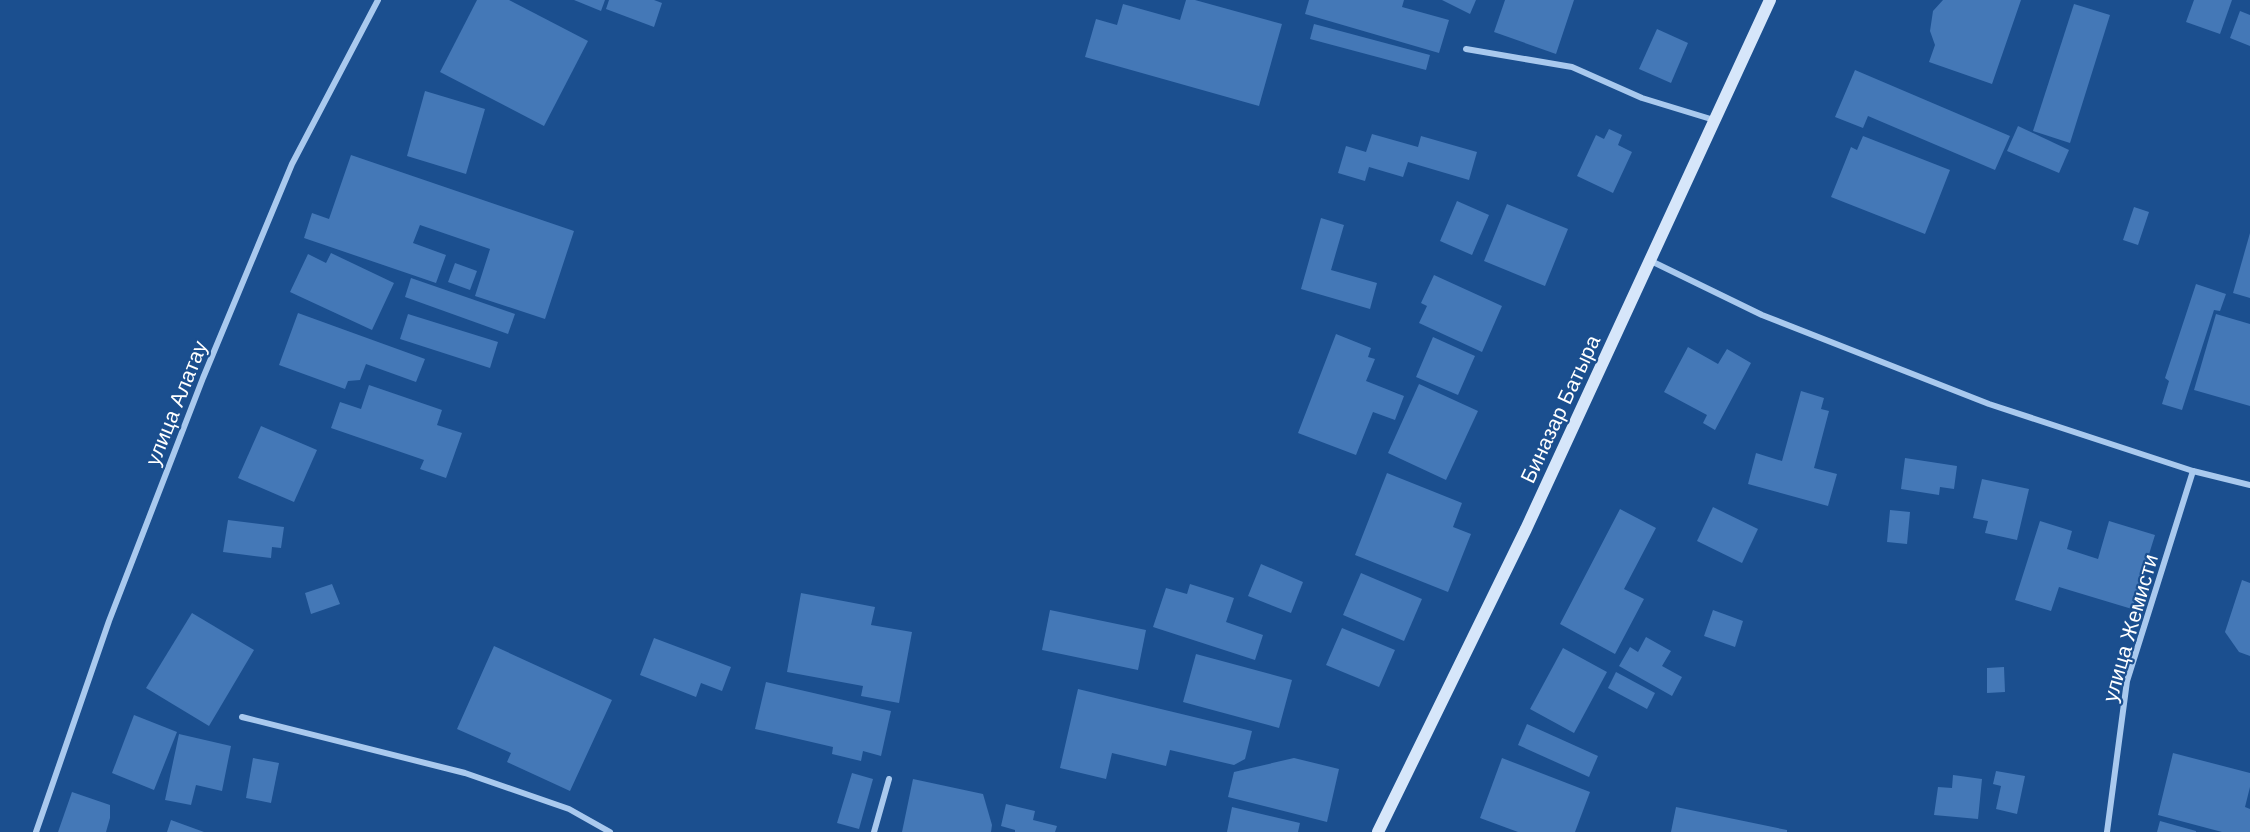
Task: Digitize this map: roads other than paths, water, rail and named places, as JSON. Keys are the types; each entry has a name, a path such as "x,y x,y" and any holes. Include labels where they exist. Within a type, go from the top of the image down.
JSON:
{"street":[{"name":"улица Алатау","path":"36,832 109,621 203,378 292,164 378,0"},
{"name":"Биназар Батыра","path":"1378,832 1526,529 1770,0"},
{"path":"1466,50 1572,67 1642,98 1715,121"},
{"path":"1651,261 1762,315 1989,404 2193,471 2250,485"},
{"name":"улица Жемисти","path":"2107,832 2127,681 2193,471"},
{"path":"242,717 465,773 569,809 610,832"},
{"path":"874,832 889,779"}]}
